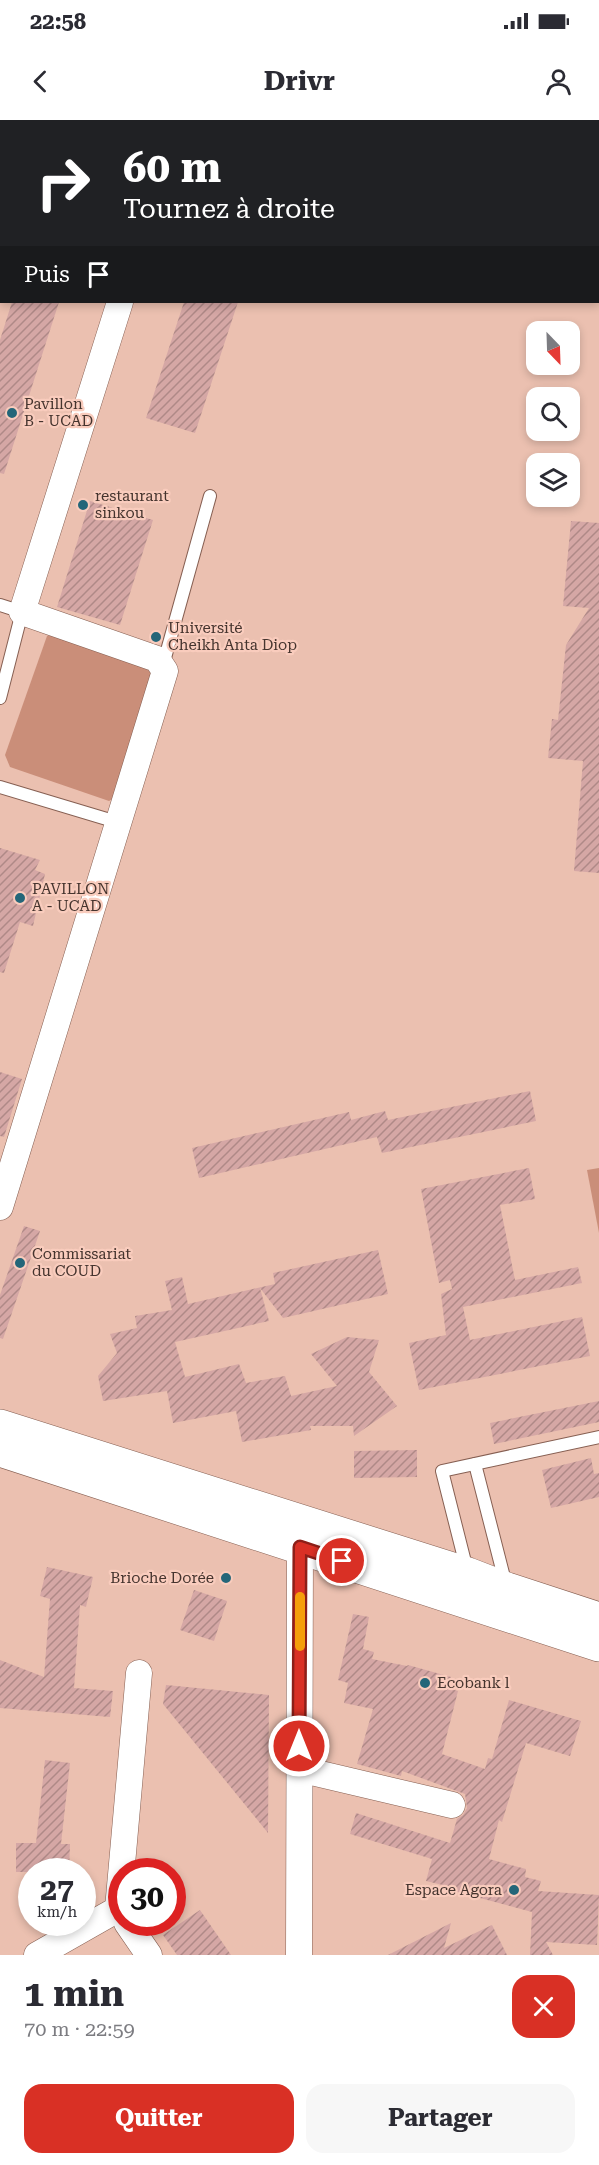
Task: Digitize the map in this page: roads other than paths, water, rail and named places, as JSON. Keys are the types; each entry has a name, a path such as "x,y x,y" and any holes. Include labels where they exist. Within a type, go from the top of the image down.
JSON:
{"main road":[{"path":"0,1426 468,1574 507,1590 599,1620"},
{"path":"0,1450 599,1645"}],"street":[{"path":"0,1207 6,1169 120,823 165,671 157,659 11,609 120,303"},
{"path":"299,1955 300,1547"},
{"path":"126,1858 139,1673"},
{"path":"299,1769 452,1805"},
{"path":"37,1955 108,1922"},
{"path":"136,1936 149,1955"}],"lane":[{"path":"163,665 210,496"},
{"path":"0,698 11,609"},
{"path":"0,787 120,823"},
{"path":"468,1574 442,1471 599,1437"},
{"path":"475,1464 507,1590"}],"place":[{"name":"Pavillon B - UCAD","path":"12,413"},
{"name":"restaurant sinkou","path":"83,505"},
{"name":"Université Cheikh Anta Diop","path":"156,637"},
{"name":"PAVILLON A - UCAD","path":"20,898"},
{"name":"Commissariat du COUD","path":"20,1263"},
{"name":"Brioche Dorée","path":"226,1578"},
{"name":"Ecobank l","path":"425,1683"},
{"name":"Espace Agora","path":"514,1890"}]}
